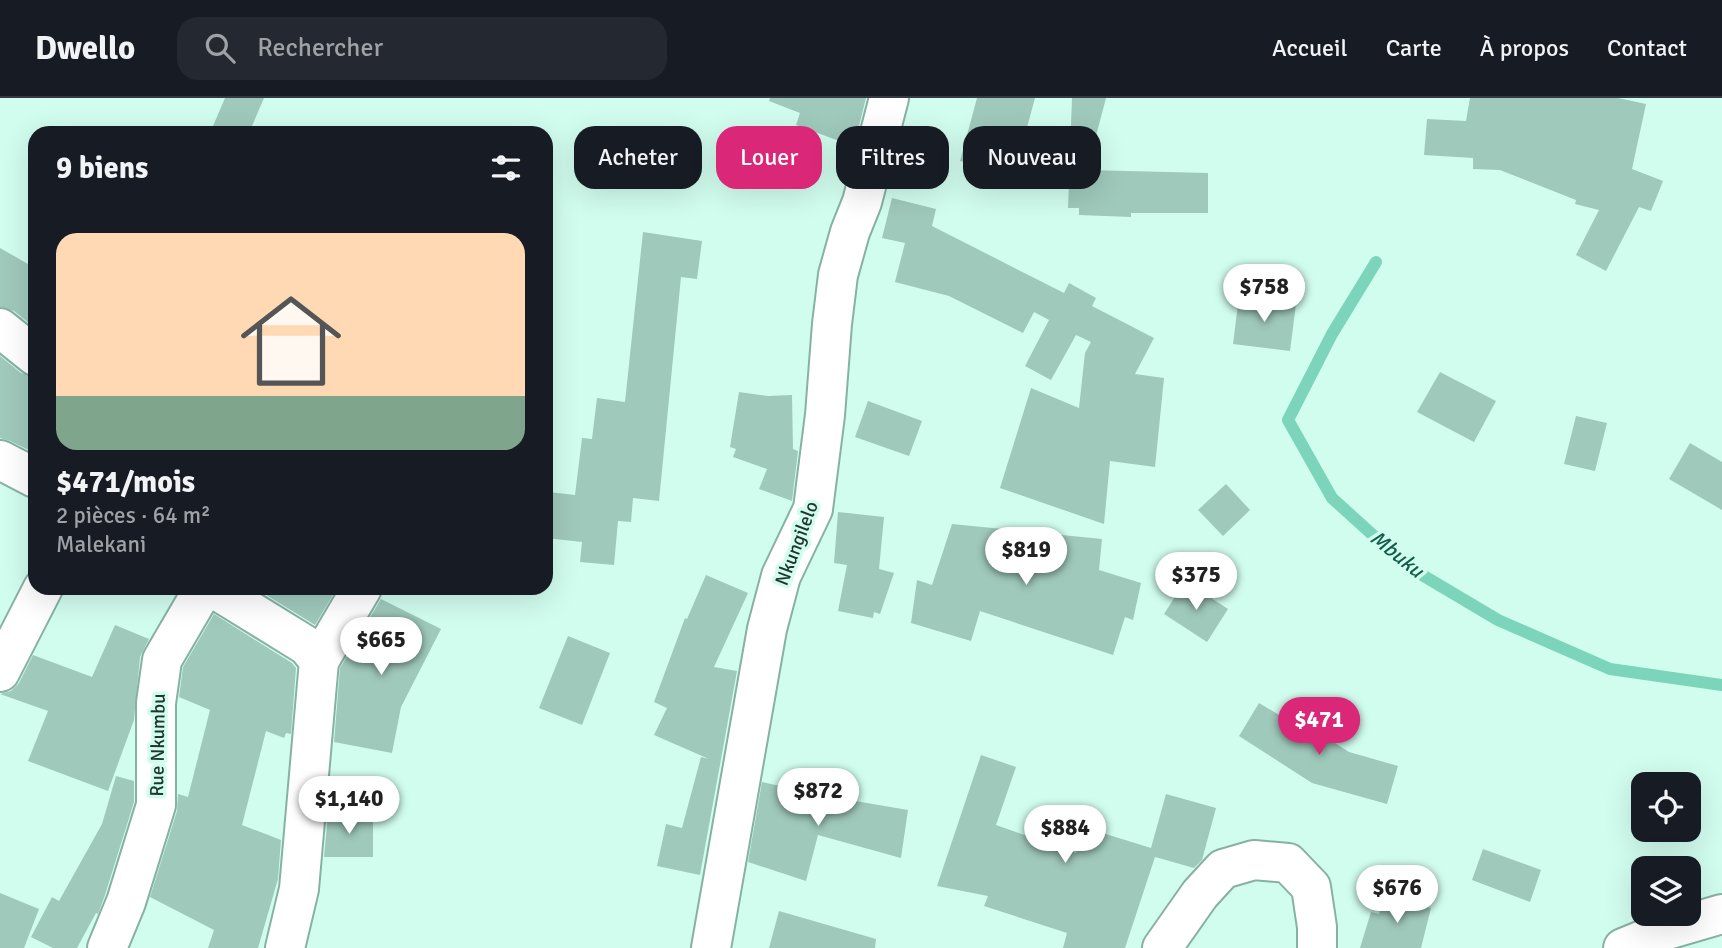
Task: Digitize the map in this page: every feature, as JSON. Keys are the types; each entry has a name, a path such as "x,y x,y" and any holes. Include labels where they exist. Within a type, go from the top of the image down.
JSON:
{"street":[{"name":"Nkungilelo","path":"710,948 766,629 781,576 813,509 838,275 862,202 889,98"},
{"path":"0,328 28,350"},
{"path":"0,460 28,474"},
{"path":"0,672 39,595"},
{"name":"Rue Nkumbu","path":"107,948 126,902 156,805 156,703 162,660 200,595"},
{"path":"224,595 307,646 319,661"},
{"path":"285,948 299,889 319,661 358,595"},
{"path":"1161,948 1200,894 1223,869 1254,860 1288,863 1311,887 1317,948"},
{"path":"1623,948 1667,930 1711,927"}],"building":[{"path":"225,98 264,98 252,126 213,126"},
{"path":"770,98 866,98 859,126 836,126 836,140 822,135 822,126 796,125 800,113 769,101"},
{"path":"977,98 1035,98 1027,126 969,126"},
{"path":"1072,98 1106,98 1099,126 1071,126"},
{"path":"1470,98 1618,98 1646,104 1632,169 1663,181 1651,211 1639,207 1606,271 1576,255 1599,210 1575,204 1576,200 1500,170 1473,169 1473,158 1424,155 1427,119 1466,121"},
{"path":"1101,170 1208,173 1208,213 1131,213 1131,217 1079,215 1079,208 1068,208 1069,189 1101,189"},
{"path":"892,198 936,209 932,226 1064,293 1069,283 1096,298 1092,306 1154,338 1135,374 1164,378 1155,467 1110,461 1104,524 1000,488 1031,388 1079,408 1085,353 1091,342 1076,335 1051,380 1025,366 1049,320 1034,312 1023,333 949,296 895,282 905,243 882,238"},
{"path":"643,232 702,241 697,279 681,277 659,501 633,498 631,522 618,521 614,565 580,562 582,542 553,539 553,492 575,495 582,438 592,439 597,398 625,402"},
{"path":"0,248 28,264 28,322 14,311 0,307"},
{"path":"1239,296 1296,304 1290,351 1233,344"},
{"path":"0,356 21,373 28,375 28,450 0,438"},
{"path":"1440,372 1496,401 1474,442 1417,412"},
{"path":"739,392 768,396 792,395 793,449 798,451 792,501 759,489 767,469 733,457 736,449 730,447"},
{"path":"868,401 922,421 909,456 855,437"},
{"path":"1576,416 1607,423 1595,471 1564,464"},
{"path":"1690,443 1722,462 1722,510 1669,479"},
{"path":"1226,484 1250,510 1223,536 1198,510"},
{"path":"838,512 884,517 879,569 894,573 880,614 874,612 873,618 838,611 847,565 834,563"},
{"path":"952,524 1102,539 1099,570 1141,583 1133,620 1125,617 1113,655 980,611 971,641 911,623 917,580 932,585"},
{"path":"706,575 748,593 714,667 737,671 700,875 657,866 666,824 682,828 701,757 709,759 654,735 667,708 654,702 685,618 687,619"},
{"path":"1185,581 1228,609 1207,642 1164,614"},
{"path":"266,595 333,595 315,625"},
{"path":"381,599 441,629 401,707 392,753 334,742 340,668"},
{"path":"214,614 296,668 291,734 286,733 284,738 266,731 242,825 281,840 278,879 258,948 208,948 214,930 150,897 177,811 178,794 188,797 210,710 179,697 183,667"},
{"path":"115,625 149,639 140,657 134,720 108,791 28,761 48,711 0,694 11,691 19,683 33,655 92,677"},
{"path":"568,636 610,653 582,725 539,708"},
{"path":"1259,703 1306,731 1309,726 1349,752 1398,766 1387,804 1312,783 1239,736"},
{"path":"981,755 1016,767 996,825 1076,853 1083,827 1151,848 1166,794 1216,808 1202,860 1194,868 1155,857 1125,948 1063,948 1067,933 984,906 988,896 937,886"},
{"path":"116,776 134,781 134,802 105,895 98,914 96,913 77,948 53,948 31,937 52,897 59,901 102,824"},
{"path":"762,782 908,810 901,858 818,835 806,881 748,862"},
{"path":"328,814 373,814 373,857 324,857"},
{"path":"1483,849 1541,870 1530,902 1472,880"},
{"path":"0,893 39,909 24,948 0,948"},
{"path":"1385,895 1431,908 1421,948 1360,948 1371,912 1379,914"},
{"path":"779,911 876,939 875,948 769,948"}],"waterway":[{"name":"Mbuku","path":"1376,262 1332,334 1288,420 1332,498 1407,566 1498,620 1610,669 1722,685"}]}
